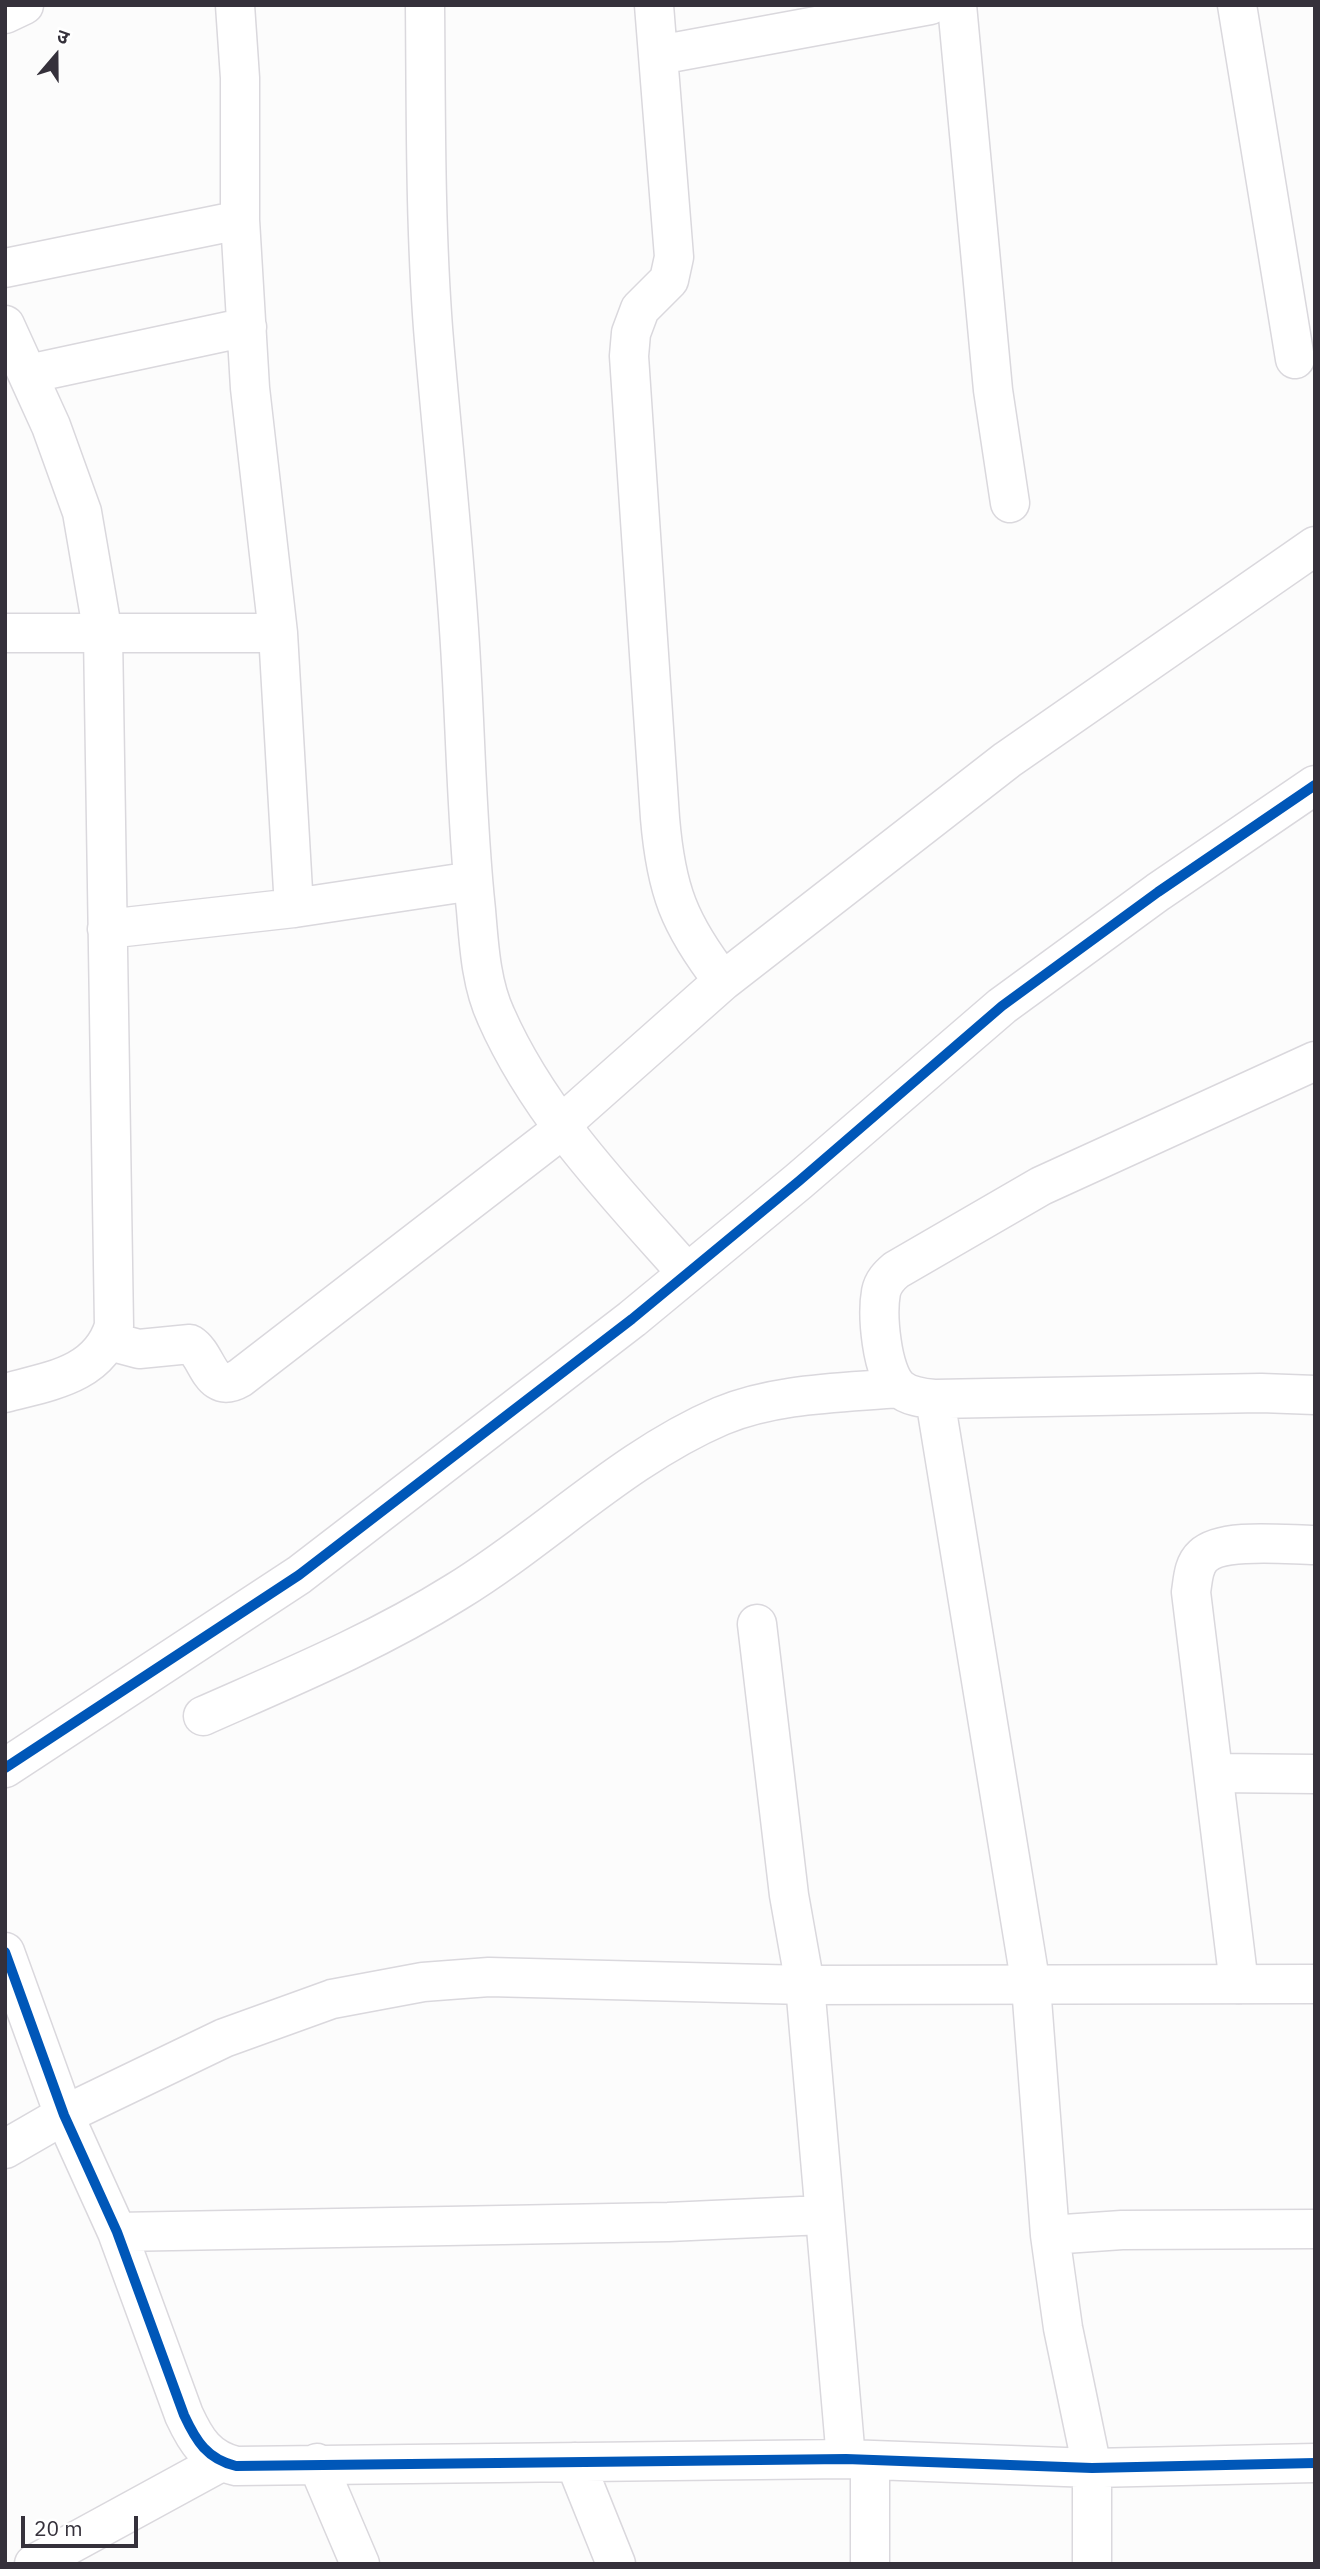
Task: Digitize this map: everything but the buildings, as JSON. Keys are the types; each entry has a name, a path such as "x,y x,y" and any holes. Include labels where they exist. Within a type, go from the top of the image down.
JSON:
{"street":[{"path":"5,14 24,5"},
{"path":"235,5 240,78 240,220 250,388 278,633 294,908"},
{"path":"425,5 425,124 433,325 455,552 473,881 486,987 495,1015 564,1128 587,1160 687,1273"},
{"path":"654,5 674,257 669,280 640,309 631,333 629,383 641,510 664,866 674,901 687,927 723,981"},
{"path":"659,55 930,5"},
{"path":"957,5 992,390 1010,503"},
{"path":"1237,5 1295,359"},
{"path":"5,268 240,220"},
{"path":"5,325 28,374 82,512 103,634 114,1325 109,1341 97,1359 79,1369 5,1393"},
{"path":"28,374 247,327"},
{"path":"109,1341 139,1349 190,1344 196,1348 211,1376 217,1381 233,1382 564,1128 573,1114 723,981 1007,760 1315,546"},
{"path":"5,633 278,633"},
{"path":"5,1768 299,1576 687,1273 1002,1006 1158,892 1315,785"},
{"path":"107,929 294,908 473,881"},
{"path":"1315,1061 1041,1186 896,1269 886,1278 880,1306 884,1354 889,1376 900,1388 915,1396 935,1399 1261,1393 1315,1395"},
{"path":"203,1716 347,1653 423,1613 460,1590 624,1472 674,1441 722,1416 751,1407 821,1395 900,1388"},
{"path":"935,1399 1031,1986 1050,2235 1067,2353 1092,2468 1092,2564"},
{"path":"1239,1984 1191,1592 1195,1569 1203,1556 1222,1546 1315,1545"},
{"path":"757,1625 789,1895 805,1985 823,2215 870,2564"},
{"path":"1215,1773 1315,1774"},
{"path":"5,1952 64,2115 117,2232 195,2439 221,2462 236,2466 317,2463 858,2460 1092,2468 1315,2463"},
{"path":"5,2148 64,2115 224,2038 332,1999 423,1982 489,1977 805,1985 1315,1984"},
{"path":"117,2232 668,2222 823,2215"},
{"path":"1050,2235 1135,2229 1315,2229"},
{"path":"34,2564 221,2462"},
{"path":"575,2462 616,2564"},
{"path":"317,2463 360,2564"},
{"path":"5,2553 10,2564"}],"cycle path":[{"path":"5,1768 299,1575 632,1319 799,1181 1002,1006 1158,892 1315,785"},
{"path":"5,1952 64,2115 117,2232 184,2415 204,2448 226,2463 236,2466 846,2459 1092,2468 1315,2463"}]}
